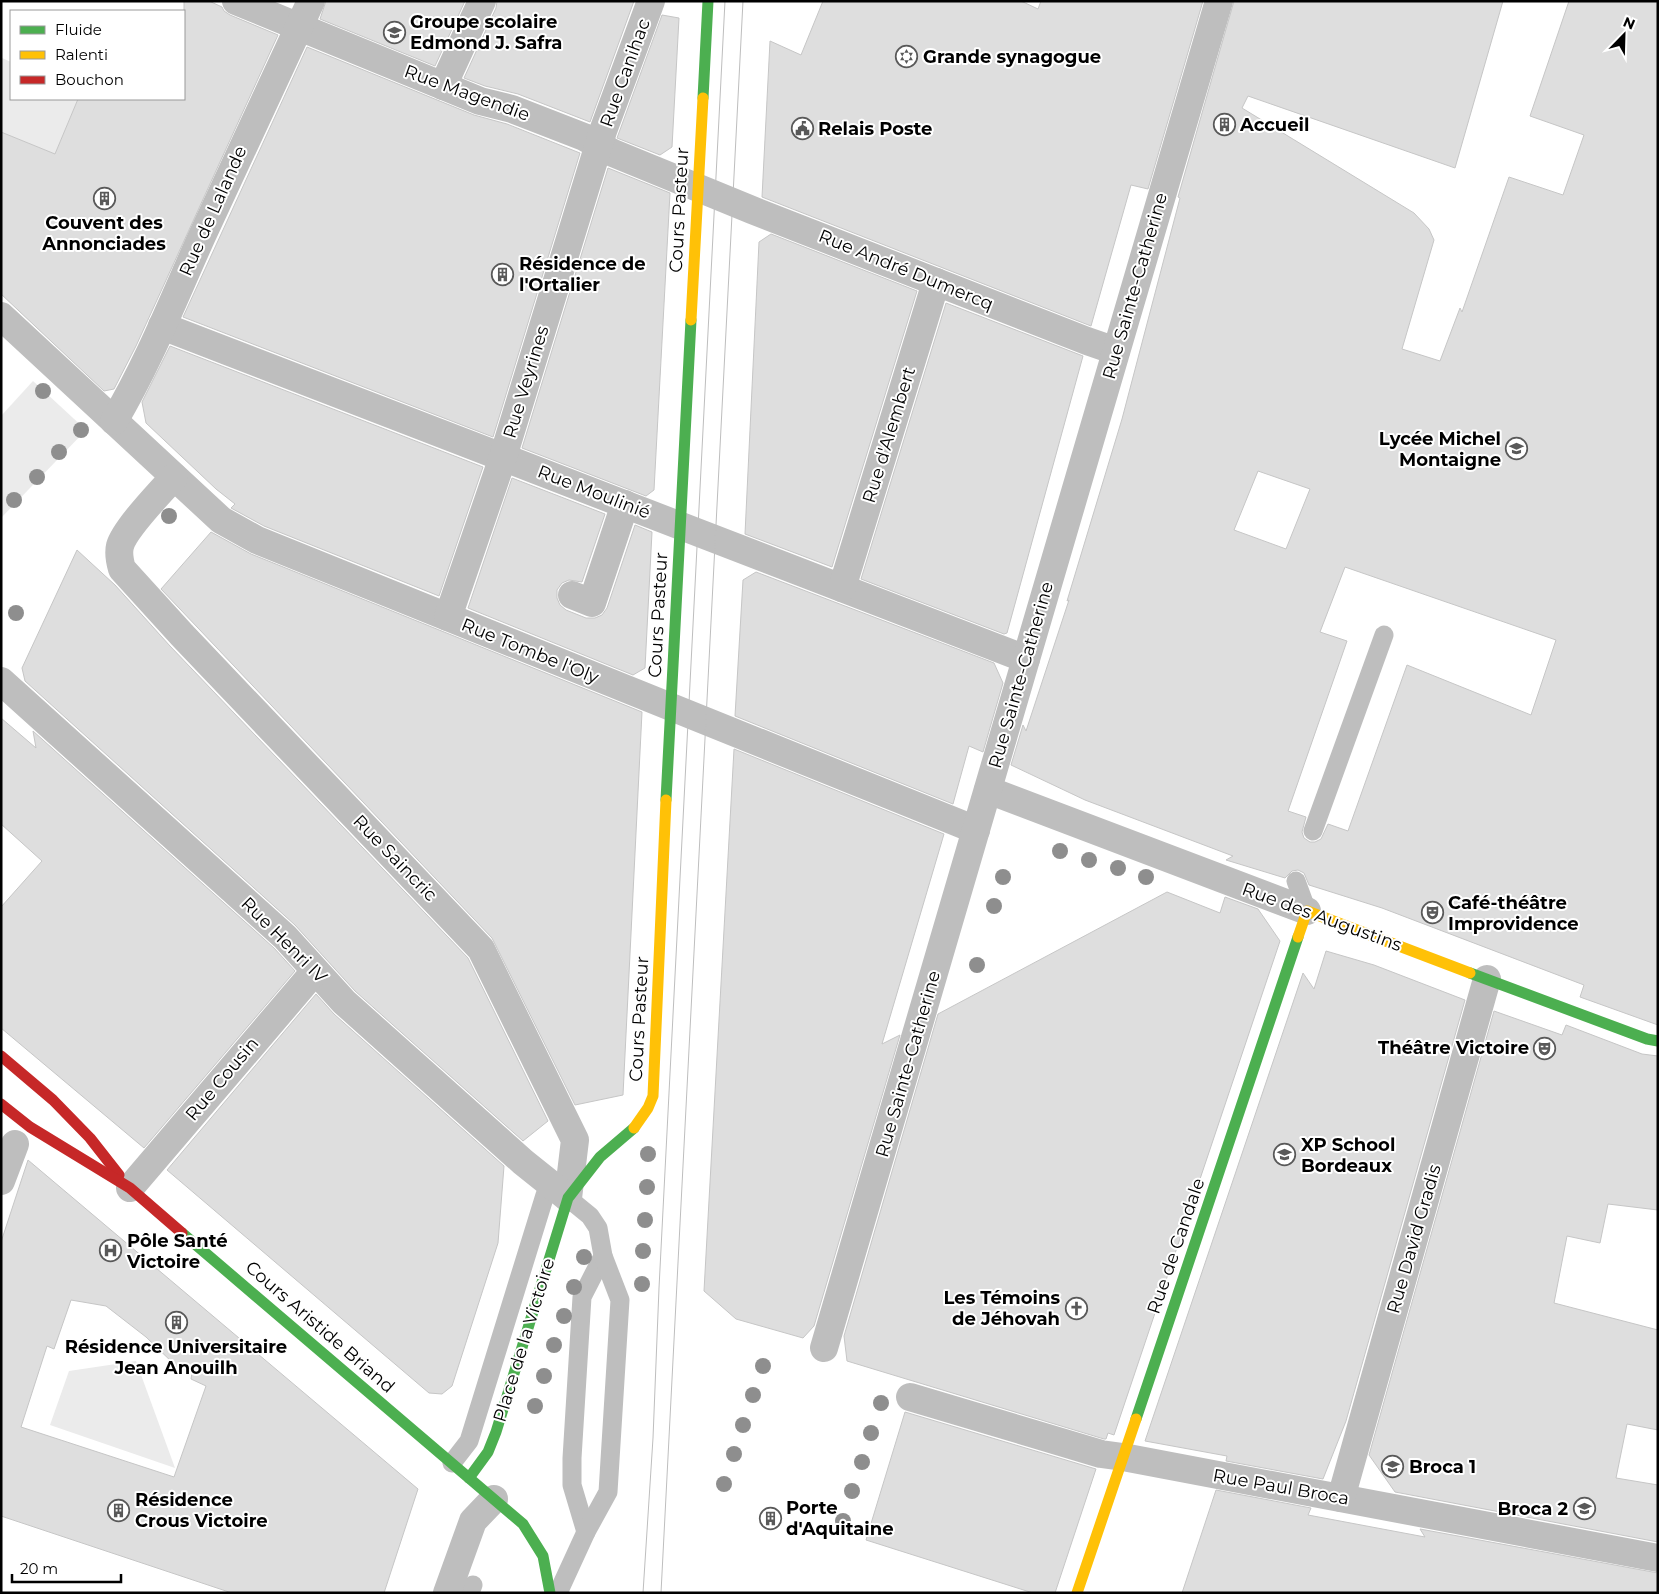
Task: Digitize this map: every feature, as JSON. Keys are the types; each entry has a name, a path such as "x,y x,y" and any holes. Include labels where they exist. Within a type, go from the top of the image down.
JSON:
{"street":[{"name":"Rue Magendie","path":"236,1 480,101 512,109 584,138 613,153 697,187"},
{"name":"Rue de Lalande","path":"114,421 162,326 250,130 311,1"},
{"path":"443,86 482,1"},
{"name":"Rue Canihac","path":"599,146 651,1"},
{"name":"Cours Pasteur","path":"560,1192 637,1126 653,1096 670,707 708,1"},
{"name":"Rue Sainte-Catherine","path":"824,1348 1218,1"},
{"name":"Rue Veyrines","path":"448,617 503,457 599,146"},
{"name":"Rue André Dumercq","path":"697,187 1087,342 1116,351"},
{"name":"Rue d'Alembert","path":"842,588 936,282"},
{"name":"Rue Tombe l'Oly","path":"4,318 221,520 257,540 976,830"},
{"name":"Rue Moulinié","path":"162,326 1026,659"},
{"name":"Rue Saincric","path":"174,477 125,534 120,546 119,560 122,569 182,635 481,949 575,1140 560,1192"},
{"path":"572,595 592,603 624,504"},
{"name":"Rue Henri IV","path":"1,681 285,937 344,1002 560,1192"},
{"name":"Rue des Augustins","path":"988,790 1487,979 1658,1041"},
{"name":"Rue de Candale","path":"1077,1593 1307,911"},
{"name":"Rue Cousin","path":"130,1188 315,971"},
{"name":"Rue David Gradis","path":"1342,1498 1487,979"},
{"name":"Cours Aristide Briand","path":"1,1056 53,1100 90,1138 130,1188 447,1459"},
{"name":"Cours Aristide Briand","path":"1,1104 15,1139 130,1188"},
{"path":"1,1181 15,1139"},
{"name":"Place de la Victoire","path":"469,1478 488,1452 493,1439 560,1192"},
{"name":"Rue Paul Broca","path":"910,1397 1101,1454 1658,1558"},
{"path":"447,1459 523,1524 543,1556 550,1593"},
{"path":"447,1593 473,1521 494,1498"}],"lane":[{"path":"1313,831 1384,635"},
{"path":"1296,881 1307,911"},
{"path":"447,1459 469,1441 545,1194 560,1192 590,1216 598,1228 603,1256 620,1300 608,1492 586,1532 558,1593"},
{"path":"586,1532 572,1485 582,1297 603,1256"}],"shaded area":[{"path":"2,58 10,62 10,100 78,100 55,154 1,132"},
{"path":"33,381 86,430 1,518 1,416"},
{"path":"136,1361 175,1468 50,1425 69,1371"}],"building":[{"name":"Couvent des Annonciades","path":"184,1 209,1 222,7 230,15 278,35 136,346 114,389 104,391 1,294 1,132 55,154 78,100 185,100"},
{"name":"Groupe scolaire Edmond J. Safra","path":"326,1 465,1 435,66 320,19"},
{"path":"497,1 634,1 590,122 518,94 485,86 464,78 496,8"},
{"path":"823,1 1021,1 1038,9 1041,1 1203,1 1148,189 1131,185 1091,326 762,197 770,41 801,55"},
{"path":"1234,1 1503,1 1455,168 1248,96 1242,108 1414,213 1429,229 1434,240 1402,349 1440,361 1460,308 1462,312 1509,177 1563,195 1584,135 1530,116 1569,1 1658,1 1658,1025 1580,997 1584,985 1382,908 1309,885 1304,873 1298,870 1292,871 1285,878 1226,860 1233,856 1085,800 1011,765 1023,725 1026,731 1069,600 1067,601 1122,419 1180,198 1178,197","holes":["1258,471 1310,489 1286,549 1234,530","1345,567 1556,640 1531,715 1407,665 1348,831 1328,824 1321,839 1310,842 1304,838 1302,832 1306,817 1288,811 1347,641 1320,632"]},
{"path":"662,15 679,18 672,147 660,155 617,138"},
{"path":"307,47 474,115 507,124 580,153 493,437 183,317"},
{"path":"608,168 670,193 654,490 646,496 522,448"},
{"path":"771,234 917,291 832,567 745,534 759,242"},
{"path":"946,303 1083,356 1007,633 1004,634 861,579"},
{"path":"170,346 483,467 439,596 264,526 231,508 235,504 216,489 146,423 142,402"},
{"path":"512,478 605,514 582,582 569,580 562,583 557,590 557,598 560,605 566,610 586,618 595,618 602,615 607,608 635,525 652,532 645,668 633,675 468,608"},
{"path":"211,532 251,554 642,712 623,1095 575,1105 492,938 161,589"},
{"path":"77,550 115,585 170,646 468,958 548,1121 523,1141 355,991 295,925 25,681 22,668"},
{"path":"756,572 994,663 1003,683 983,752 969,746 953,804 735,716 743,580"},
{"path":"1,718 36,748 33,731 274,948 295,971 144,1148 1,1028 1,907 42,861 1,824"},
{"path":"734,749 944,834 882,1044 900,1035 814,1326 803,1338 736,1319 704,1291"},
{"path":"1167,892 1220,913 1225,897 1258,909 1280,941 1114,1435 1108,1433 1106,1439 1104,1439 847,1361 844,1336 938,1014"},
{"path":"1326,951 1374,965 1465,1000 1346,1421 1323,1479 1226,1461 1227,1456 1145,1441 1303,973 1314,989"},
{"path":"316,994 334,1014 504,1166 498,1243 452,1386 442,1394 429,1393 167,1170"},
{"path":"1494,1011 1562,1035 1566,1025 1642,1054 1658,1056 1658,1210 1608,1204 1600,1243 1567,1236 1554,1303 1658,1330 1658,1430 1627,1424 1616,1478 1658,1485 1658,1542 1395,1492 1369,1455"},
{"path":"28,1160 418,1489 384,1593 232,1593 1,1516 1,1242","holes":["71,1300 106,1306 146,1337 177,1367 192,1373 191,1379 206,1386 174,1477 21,1427 47,1346 54,1349"]},
{"path":"905,1412 1096,1469 1055,1593 1033,1593 866,1540"},
{"path":"1216,1490 1311,1508 1308,1515 1425,1537 1420,1529 1658,1573 1658,1593 1182,1593"}],"tram line":[{"path":"643,1593 653,1438 659,1288 725,1"},
{"path":"661,1593 743,1"}],"traffic: fast":[{"path":"703,98 708,1"},
{"path":"666,800 691,320"},
{"path":"1136,1419 1298,937"},
{"path":"1470,973 1647,1039 1658,1041"},
{"path":"469,1478 488,1452 496,1432 568,1198 600,1157 634,1128"},
{"path":"182,1233 523,1524 543,1556 550,1593"}],"traffic: slow":[{"path":"691,320 703,98"},
{"path":"634,1128 648,1108 653,1096 666,800"},
{"path":"1298,937 1307,911 1470,973"},
{"path":"1077,1593 1136,1419"}],"traffic: jam":[{"path":"1,1056 53,1100 90,1138 119,1175"},
{"path":"1,1104 30,1127 130,1188 182,1233"}],"place":[{"name":"Groupe scolaire Edmond J. Safra","path":"394,32"},
{"name":"Grande synagogue","path":"907,57"},
{"name":"Accueil","path":"1224,125"},
{"name":"Relais Poste","path":"802,129"},
{"name":"Couvent des Annonciades","path":"104,198"},
{"name":"Résidence de l'Ortalier","path":"503,274"},
{"name":"Lycée Michel Montaigne","path":"1517,449"},
{"name":"Café-théâtre Improvidence","path":"1432,913"},
{"name":"Théâtre Victoire","path":"1545,1048"},
{"name":"XP School Bordeaux","path":"1285,1155"},
{"name":"Pôle Santé Victoire","path":"111,1251"},
{"name":"Les Témoins de Jéhovah","path":"1076,1308"},
{"name":"Résidence Universitaire Jean Anouilh","path":"176,1322"},
{"name":"Broca 1","path":"1393,1467"},
{"name":"Broca 2","path":"1584,1509"},
{"name":"Résidence Crous Victoire","path":"119,1510"},
{"name":"Porte d'Aquitaine","path":"770,1518"}]}
